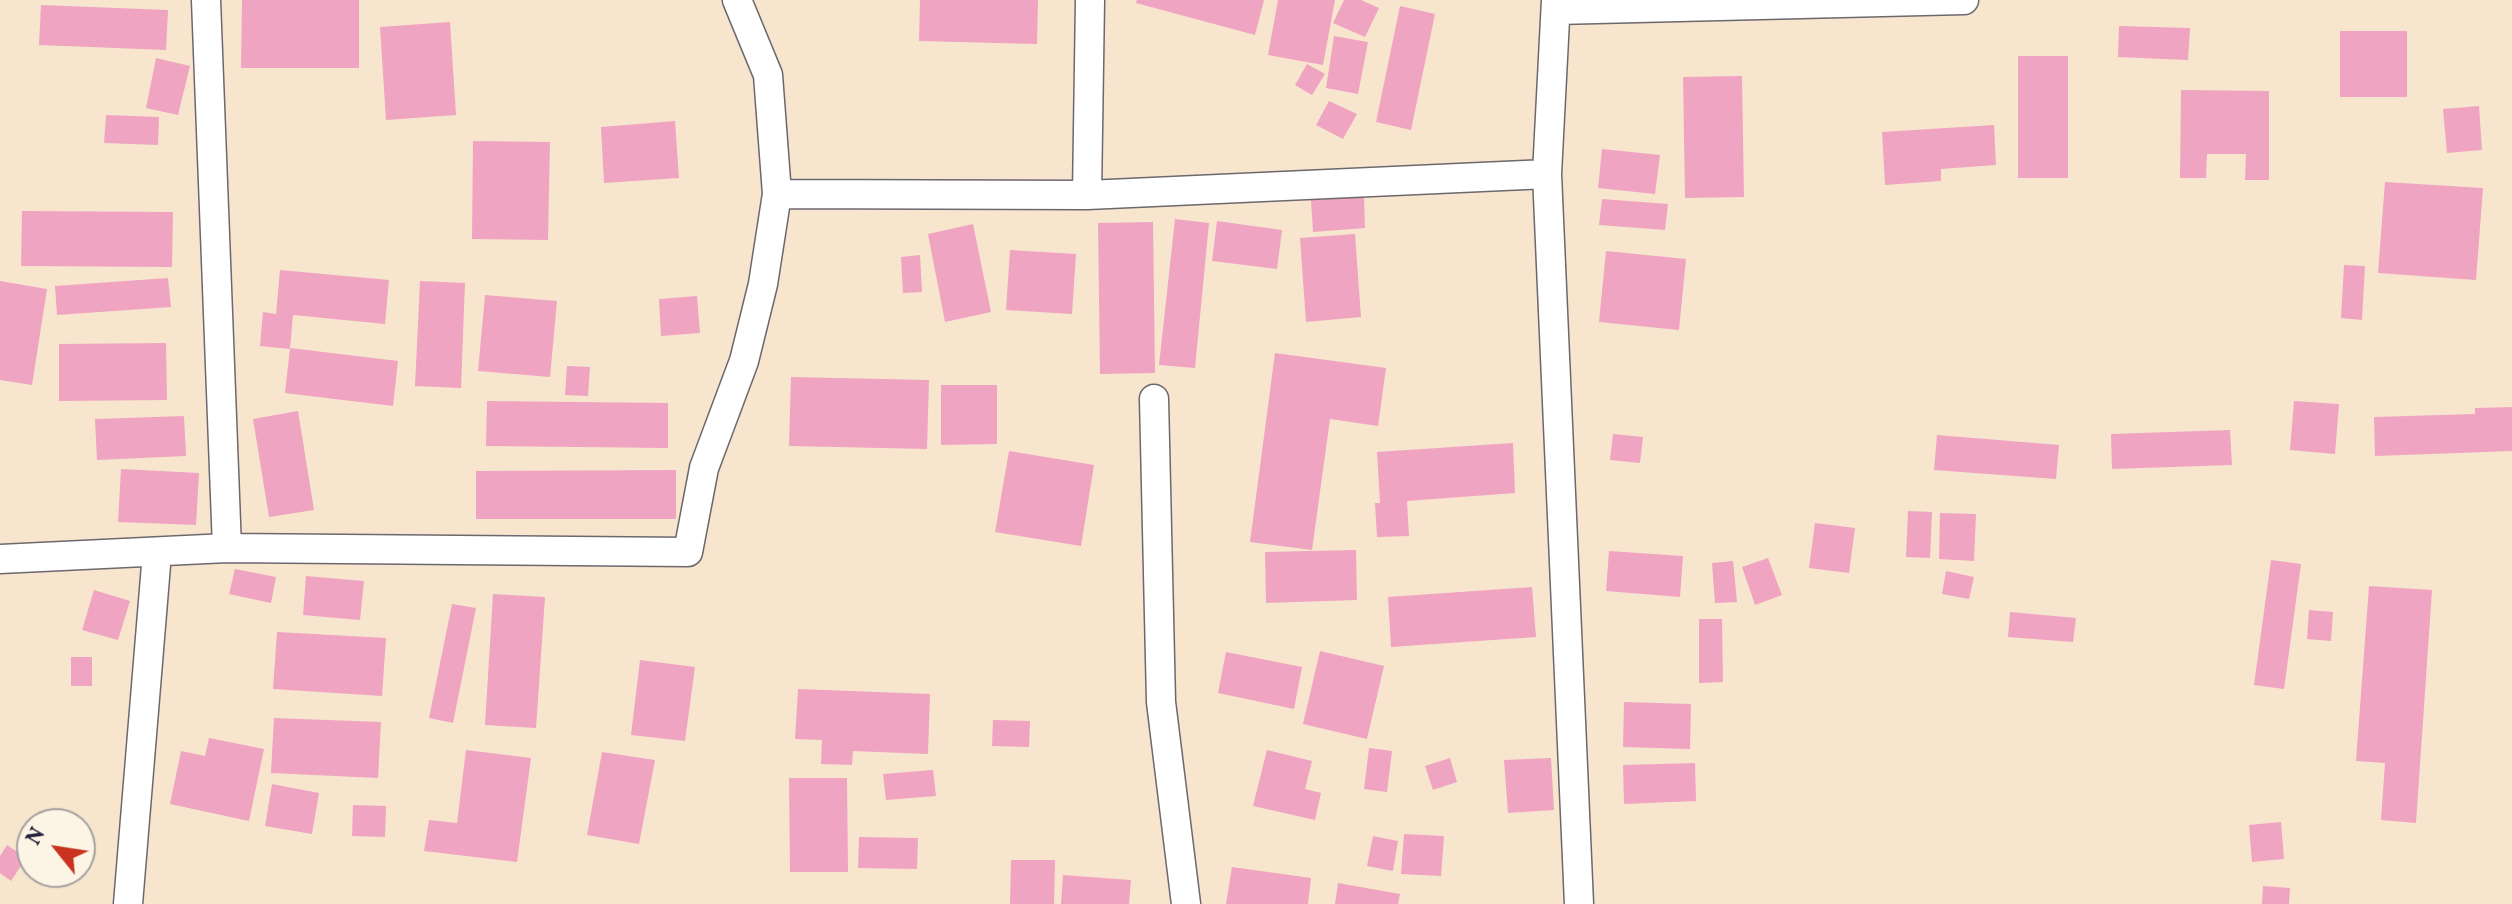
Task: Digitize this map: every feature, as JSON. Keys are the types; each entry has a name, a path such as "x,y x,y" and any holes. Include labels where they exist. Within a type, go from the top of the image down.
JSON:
{"street":[{"path":"206,0 227,548"},
{"path":"0,559 227,548 688,552 704,468 744,361 763,284 777,194 768,75 737,0"},
{"path":"1087,195 1090,0"},
{"path":"1579,904 1547,174 1556,5 1964,0"},
{"path":"777,194 1087,195 1547,174"},
{"path":"1154,399 1161,702 1186,904"},
{"path":"128,904 157,553"}],"building":[{"path":"242,0 359,0 359,68 241,68"},
{"path":"920,0 1038,0 1037,44 919,41"},
{"path":"1137,0 1264,0 1255,35 1136,3"},
{"path":"1278,0 1335,0 1323,65 1268,55"},
{"path":"1344,0 1361,0 1379,8 1365,37 1333,23"},
{"path":"41,5 168,10 166,50 39,45"},
{"path":"1400,6 1435,14 1411,130 1376,122"},
{"path":"450,22 456,115 386,120 380,27"},
{"path":"2119,26 2190,28 2188,60 2118,57"},
{"path":"2340,31 2407,31 2407,97 2340,97"},
{"path":"1334,36 1368,42 1358,94 1326,88"},
{"path":"2018,56 2068,56 2068,178 2018,178"},
{"path":"156,58 190,66 178,115 146,108"},
{"path":"1307,64 1325,74 1312,95 1295,85"},
{"path":"1742,76 1744,197 1685,198 1683,77"},
{"path":"2181,90 2269,91 2269,180 2245,180 2246,154 2207,154 2206,178 2180,178"},
{"path":"1329,101 1357,114 1343,139 1316,125"},
{"path":"2479,106 2482,150 2447,153 2443,109"},
{"path":"106,115 159,117 158,145 104,143"},
{"path":"675,121 679,178 604,183 601,127"},
{"path":"1994,125 1996,165 1941,169 1941,181 1885,185 1882,132"},
{"path":"473,141 550,142 548,240 472,239"},
{"path":"1602,149 1660,155 1655,194 1598,188"},
{"path":"2385,182 2483,188 2476,280 2378,273"},
{"path":"1364,197 1365,228 1313,232 1311,200"},
{"path":"1602,199 1668,204 1665,230 1599,225"},
{"path":"22,211 173,212 172,267 21,266"},
{"path":"1175,219 1209,223 1195,368 1159,365"},
{"path":"1217,221 1282,230 1277,269 1212,261"},
{"path":"1153,222 1155,373 1100,374 1098,223"},
{"path":"973,224 991,312 945,322 928,234"},
{"path":"1355,234 1361,317 1306,322 1300,238"},
{"path":"1010,250 1076,254 1072,314 1006,310"},
{"path":"1606,251 1686,259 1679,330 1599,322"},
{"path":"920,255 922,292 903,293 901,257"},
{"path":"2344,265 2365,266 2362,320 2341,318"},
{"path":"280,270 389,280 385,324 293,315 290,349 260,346 263,312 276,314"},
{"path":"168,278 171,307 57,315 55,286"},
{"path":"0,281 47,289 32,385 0,380"},
{"path":"420,281 465,283 461,388 415,386"},
{"path":"485,295 557,301 550,377 478,371"},
{"path":"697,296 700,333 661,336 659,299"},
{"path":"166,343 167,400 59,401 59,344"},
{"path":"290,348 398,361 393,406 285,393"},
{"path":"1275,353 1386,368 1378,426 1330,419 1312,550 1250,542"},
{"path":"567,366 590,367 588,396 565,395"},
{"path":"791,377 929,380 927,449 789,446"},
{"path":"941,385 997,385 997,444 941,445"},
{"path":"487,401 668,403 668,448 486,446"},
{"path":"2294,401 2339,404 2335,454 2290,450"},
{"path":"2512,407 2512,451 2375,456 2374,417 2475,414 2475,408"},
{"path":"298,411 314,510 269,517 253,419"},
{"path":"184,416 186,456 97,460 95,419"},
{"path":"2230,430 2232,465 2112,469 2111,434"},
{"path":"1613,434 1643,437 1640,463 1610,460"},
{"path":"1937,435 2059,445 2056,479 1934,470"},
{"path":"1513,443 1515,493 1407,501 1409,536 1377,537 1375,503 1380,503 1377,452"},
{"path":"1009,451 1094,465 1081,546 995,532"},
{"path":"121,469 199,473 196,525 118,522"},
{"path":"676,470 676,519 476,519 476,471"},
{"path":"1908,511 1932,512 1930,558 1906,557"},
{"path":"1940,513 1976,514 1974,561 1939,559"},
{"path":"1815,523 1855,528 1849,573 1809,568"},
{"path":"1356,550 1357,600 1266,603 1265,552"},
{"path":"1609,551 1683,556 1680,597 1606,591"},
{"path":"1768,558 1782,595 1755,605 1742,567"},
{"path":"2271,560 2301,564 2284,689 2254,685"},
{"path":"1733,561 1737,602 1715,603 1712,563"},
{"path":"235,569 276,577 271,603 229,594"},
{"path":"1946,571 1974,577 1969,599 1942,594"},
{"path":"306,576 364,581 360,620 303,615"},
{"path":"2369,586 2432,590 2416,823 2381,820 2385,763 2356,761"},
{"path":"1532,587 1536,637 1391,647 1388,597"},
{"path":"94,590 130,601 118,640 82,630"},
{"path":"493,594 545,597 536,728 485,725"},
{"path":"452,604 476,608 453,723 429,718"},
{"path":"2309,610 2333,612 2331,641 2307,639"},
{"path":"2010,612 2076,618 2073,642 2008,637"},
{"path":"1699,619 1722,619 1723,682 1699,683"},
{"path":"277,632 386,638 382,696 273,689"},
{"path":"1320,651 1384,666 1367,739 1303,724"},
{"path":"1226,652 1302,667 1294,709 1218,693"},
{"path":"71,657 92,657 92,686 71,686"},
{"path":"640,660 695,667 685,741 631,735"},
{"path":"798,689 930,694 928,754 853,751 852,765 821,764 822,740 795,739"},
{"path":"1624,702 1691,704 1690,749 1623,747"},
{"path":"274,718 381,722 378,778 271,773"},
{"path":"993,720 1030,721 1029,747 992,746"},
{"path":"209,738 264,749 249,821 170,804 181,751 205,756"},
{"path":"1369,748 1392,751 1387,792 1364,789"},
{"path":"466,750 531,758 517,862 424,851 429,820 457,823"},
{"path":"1267,750 1312,761 1305,789 1321,793 1315,820 1253,806"},
{"path":"602,752 655,760 639,844 587,835"},
{"path":"1450,758 1457,782 1433,790 1425,766"},
{"path":"1551,758 1554,810 1508,813 1504,760"},
{"path":"1695,763 1696,801 1624,804 1623,765"},
{"path":"933,770 936,796 886,800 883,774"},
{"path":"789,778 847,778 848,872 790,872"},
{"path":"272,784 319,793 312,834 265,826"},
{"path":"353,805 386,806 385,837 352,836"},
{"path":"2281,822 2284,859 2252,862 2249,825"},
{"path":"1404,834 1444,836 1441,876 1401,874"},
{"path":"1373,836 1398,841 1393,871 1367,866"},
{"path":"859,837 918,838 917,869 858,868"},
{"path":"7,845 16,851 16,873 11,881 0,873 0,856"},
{"path":"1011,860 1055,860 1054,904 1010,904"},
{"path":"1232,867 1311,878 1308,904 1226,904"},
{"path":"1063,875 1131,880 1129,904 1061,904"},
{"path":"1338,883 1400,894 1398,904 1335,904"},
{"path":"2263,886 2290,888 2289,904 2262,904"}]}
